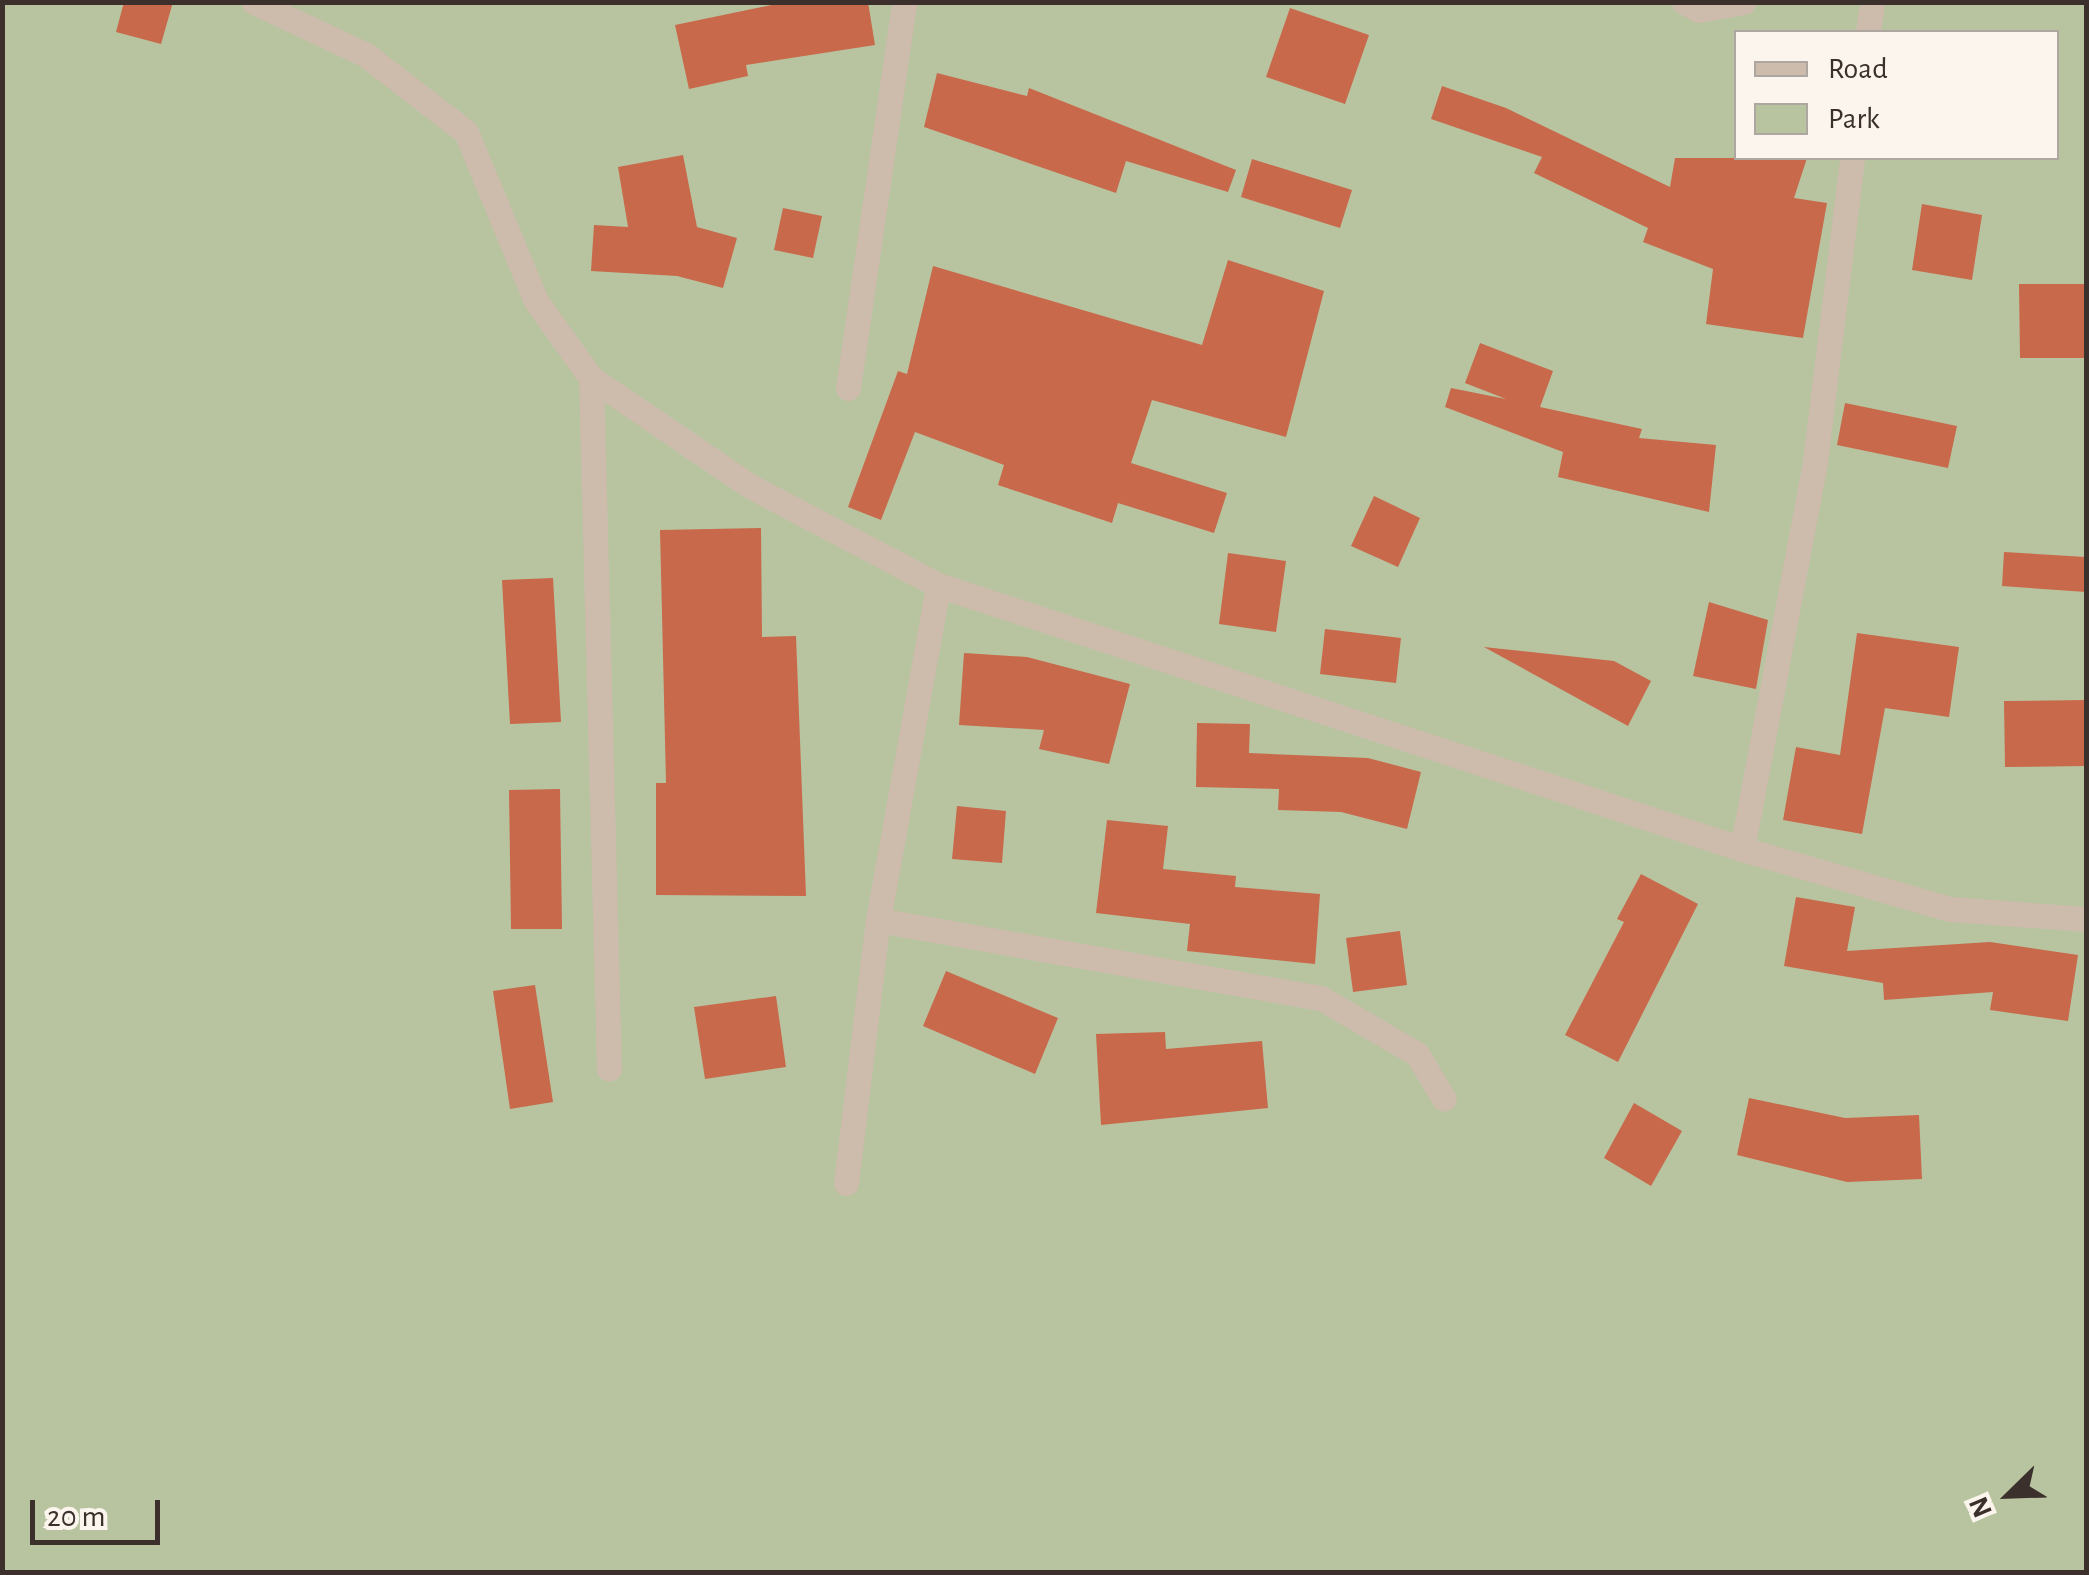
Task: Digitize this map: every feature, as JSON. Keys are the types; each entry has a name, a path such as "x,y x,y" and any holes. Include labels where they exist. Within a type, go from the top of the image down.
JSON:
{"street":[{"path":"254,2 366,55 466,132 536,301 590,378 750,486 938,585 1742,849 1950,909 2086,920"},
{"path":"848,388 904,2"},
{"path":"1684,2 1700,10 1744,2"},
{"path":"1868,30 1872,2"},
{"path":"1742,849 1815,461 1852,160"},
{"path":"590,378 609,1069"},
{"path":"846,1183 878,920 938,585"},
{"path":"878,920 1321,998 1418,1054 1444,1099"}],"green space":[{"path":"3,3 2086,3 2086,1572 3,1572"}],"building":[{"path":"124,2 173,2 161,44 116,32"},
{"path":"786,2 868,2 875,45 746,65 748,76 689,89 675,25"},
{"path":"1290,8 1369,35 1345,104 1266,77"},
{"path":"937,73 1027,96 1029,88 1236,170 1228,192 1126,161 1116,193 924,127"},
{"path":"1442,86 1506,108 1670,187 1675,158 1806,160 1794,198 1827,203 1803,338 1706,324 1713,269 1643,242 1648,228 1534,173 1542,157 1431,119"},
{"path":"683,155 697,227 737,238 723,288 677,276 591,271 594,225 628,227 618,167"},
{"path":"1252,159 1352,190 1340,228 1241,197"},
{"path":"1922,204 1982,215 1972,280 1912,270"},
{"path":"783,208 822,216 813,258 774,250"},
{"path":"1228,260 1324,291 1286,437 1152,400 1131,463 1227,493 1214,533 1118,503 1112,523 998,485 1004,465 915,432 881,520 848,507 898,371 907,374 933,266 1202,345"},
{"path":"2019,284 2086,284 2086,358 2020,358"},
{"path":"1480,343 1553,371 1540,407 1642,429 1639,438 1716,445 1709,512 1558,477 1563,452 1445,407 1451,388 1506,399 1465,383"},
{"path":"1845,403 1957,426 1948,468 1837,445"},
{"path":"1374,496 1420,518 1398,567 1351,546"},
{"path":"761,528 762,637 796,636 806,896 656,895 656,783 666,783 660,530"},
{"path":"2004,552 2086,557 2086,592 2002,586"},
{"path":"1228,553 1286,561 1276,632 1219,624"},
{"path":"553,578 561,722 510,724 502,580"},
{"path":"1709,602 1768,620 1756,689 1693,676"},
{"path":"1325,629 1401,638 1396,683 1320,674"},
{"path":"1857,633 1959,647 1949,717 1885,708 1862,834 1783,820 1796,747 1840,755"},
{"path":"1484,647 1614,661 1651,681 1628,726"},
{"path":"964,653 1027,657 1130,684 1109,764 1039,749 1044,730 959,725"},
{"path":"2086,700 2086,766 2005,767 2004,701"},
{"path":"1197,723 1250,724 1249,753 1368,758 1421,772 1407,829 1341,812 1278,810 1279,789 1196,787"},
{"path":"560,789 562,929 511,929 509,790"},
{"path":"957,806 1006,811 1002,863 952,859"},
{"path":"1107,820 1168,826 1163,869 1236,876 1235,887 1320,894 1315,964 1187,951 1190,924 1096,913"},
{"path":"1641,874 1698,904 1618,1062 1565,1035 1624,922 1617,919"},
{"path":"1796,897 1855,907 1847,951 1990,942 2078,955 2068,1021 1990,1010 1993,992 1884,1000 1883,983 1784,966"},
{"path":"1400,931 1407,985 1353,992 1346,938"},
{"path":"946,971 1058,1018 1035,1074 923,1026"},
{"path":"535,985 553,1102 510,1109 493,991"},
{"path":"776,996 786,1067 705,1079 694,1007"},
{"path":"1165,1032 1166,1049 1262,1041 1268,1108 1101,1125 1096,1034"},
{"path":"1749,1098 1845,1118 1919,1115 1922,1179 1847,1182 1737,1155"},
{"path":"1634,1103 1682,1131 1651,1186 1604,1158"}]}
